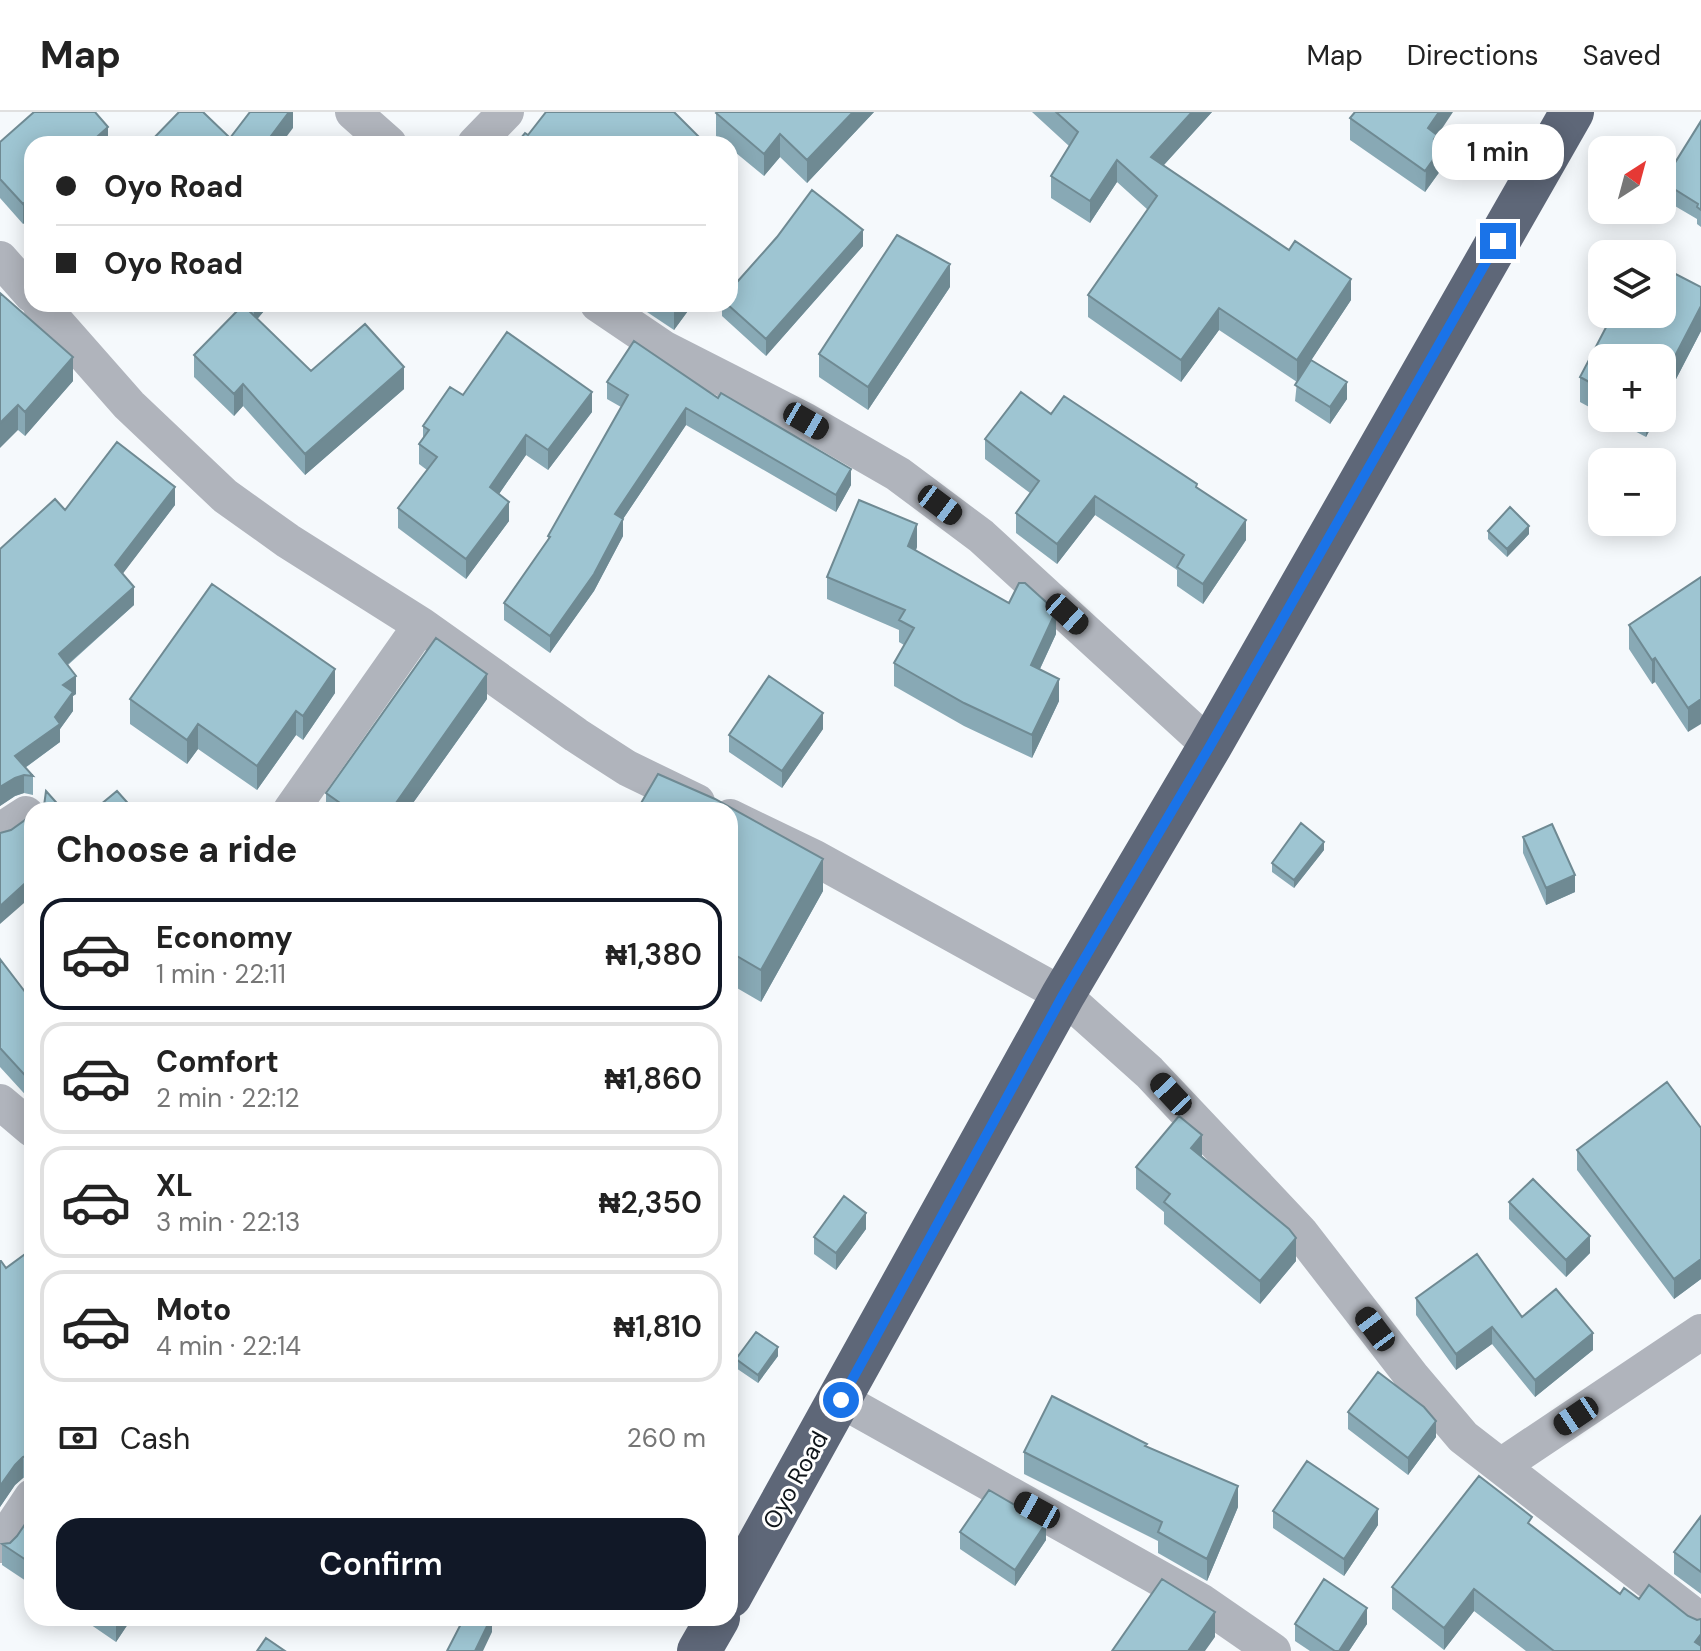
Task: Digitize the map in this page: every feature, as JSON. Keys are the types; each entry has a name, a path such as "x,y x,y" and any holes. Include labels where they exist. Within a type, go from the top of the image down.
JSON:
{"highway":[{"name":"Oyo Road","path":"738,1582 1063,995 1210,746 1572,112"},
{"path":"699,1651 713,1626"}],"street":[{"path":"353,112 380,136"},
{"path":"483,136 506,112"},
{"path":"0,259 24,286"},
{"path":"47,312 129,405 225,496 288,541 421,625 627,768 698,802"},
{"path":"610,312 663,348 806,421 898,474 981,536 1210,746"},
{"path":"297,802 421,625"},
{"path":"738,821 815,858 1063,995 1149,1072 1300,1232 1413,1378 1463,1437 1701,1621"},
{"path":"0,1102 24,1122"},
{"path":"1501,1466 1701,1332"},
{"path":"841,1400 1202,1602 1273,1651"},
{"path":"0,1545 24,1509"}],"building":[{"path":"34,112 95,112 108,127 98,136 24,136 23,204 0,179 0,142"},
{"path":"179,112 203,112 228,136 156,136"},
{"path":"250,112 289,112 271,136 232,136"},
{"path":"546,112 674,112 698,136 523,136 525,133 528,135"},
{"path":"717,112 853,112 807,160 780,134 764,154"},
{"path":"1056,112 1192,112 1151,157 1289,250 1295,241 1351,279 1297,360 1219,308 1181,360 1088,295 1157,196 1117,160 1090,201 1051,176 1078,132"},
{"path":"1355,112 1439,112 1428,128 1437,135 1434,139 1443,146 1425,171 1350,118"},
{"path":"1701,121 1701,210 1698,204 1676,190 1676,161"},
{"path":"812,190 863,230 766,339 736,312 738,281 777,237"},
{"path":"897,235 950,264 868,387 819,354"},
{"path":"1676,274 1701,287 1701,306 1676,354 1676,344 1597,344 1606,328 1676,328"},
{"path":"0,293 73,357 25,412 18,405 0,423"},
{"path":"236,312 250,312 311,371 365,324 404,367 305,454 243,384 234,394 194,355"},
{"path":"507,332 592,392 548,450 526,435 490,487 509,502 466,559 398,508 437,457 419,444 429,430 423,426 450,387 463,395"},
{"path":"634,341 718,398 721,393 851,469 836,495 686,408 615,514 623,519 594,574 550,636 504,603 550,537 628,395 607,382"},
{"path":"1311,360 1347,382 1330,407 1295,385"},
{"path":"1588,362 1588,381 1580,377"},
{"path":"1021,392 1051,414 1064,396 1246,520 1203,584 1177,567 1184,555 1095,496 1057,544 1016,513 1039,481 985,439"},
{"path":"117,442 175,487 115,565 134,587 59,654 76,676 63,685 73,692 55,717 60,724 15,756 33,776 15,778 0,787 0,549 55,499 65,510"},
{"path":"859,500 917,524 908,546 1009,603 1019,583 1025,583 1056,611 1031,665 1059,679 1032,735 964,703 894,663 914,628 899,620 905,610 827,577"},
{"path":"1510,507 1529,526 1507,549 1488,531"},
{"path":"1701,577 1701,699 1688,708 1629,625"},
{"path":"212,584 335,669 303,716 296,711 257,766 198,724 187,740 130,699"},
{"path":"436,638 487,674 397,802 339,802 326,793"},
{"path":"769,676 823,713 782,771 729,735"},
{"path":"658,774 720,802 642,802"},
{"path":"46,791 56,802 45,802"},
{"path":"117,791 127,802 104,802"},
{"path":"738,812 823,859 761,970 738,957"},
{"path":"24,821 24,884 0,906 0,833"},
{"path":"1301,823 1324,842 1294,880 1272,863"},
{"path":"1552,824 1575,875 1546,888 1523,837"},
{"path":"0,959 24,990 24,1074 0,1048"},
{"path":"1667,1082 1701,1128 1701,1259 1674,1279 1577,1150"},
{"path":"1179,1116 1202,1135 1191,1148 1296,1238 1260,1281 1164,1202 1170,1194 1136,1167"},
{"path":"1533,1179 1590,1236 1566,1260 1509,1202"},
{"path":"844,1196 866,1213 836,1253 814,1237"},
{"path":"1477,1254 1522,1317 1556,1289 1593,1333 1535,1380 1492,1327 1456,1354 1416,1298"},
{"path":"24,1255 24,1457 0,1486 0,1261 6,1268"},
{"path":"756,1332 778,1347 758,1375 738,1360"},
{"path":"1378,1372 1424,1407 1436,1421 1408,1458 1348,1412"},
{"path":"1052,1396 1147,1444 1145,1446 1238,1486 1207,1559 1158,1532 1162,1522 1024,1452"},
{"path":"1307,1461 1378,1509 1344,1559 1273,1511"},
{"path":"1479,1476 1532,1517 1528,1523 1620,1594 1624,1588 1639,1599 1649,1585 1688,1616 1701,1619 1701,1634 1695,1642 1701,1646 1701,1651 1554,1651 1474,1589 1444,1628 1392,1587"},
{"path":"989,1490 1046,1523 1015,1570 960,1532"},
{"path":"1701,1516 1701,1572 1674,1552"},
{"path":"24,1526 24,1559 2,1544 10,1543"},
{"path":"1162,1579 1215,1612 1188,1651 1112,1651"},
{"path":"1324,1579 1367,1608 1339,1651 1295,1624"},
{"path":"460,1626 487,1626 475,1651 447,1651"},
{"path":"266,1638 285,1651 257,1651"}],"route":[{"path":"841,1400 1063,995 1210,746 1498,241"}]}
